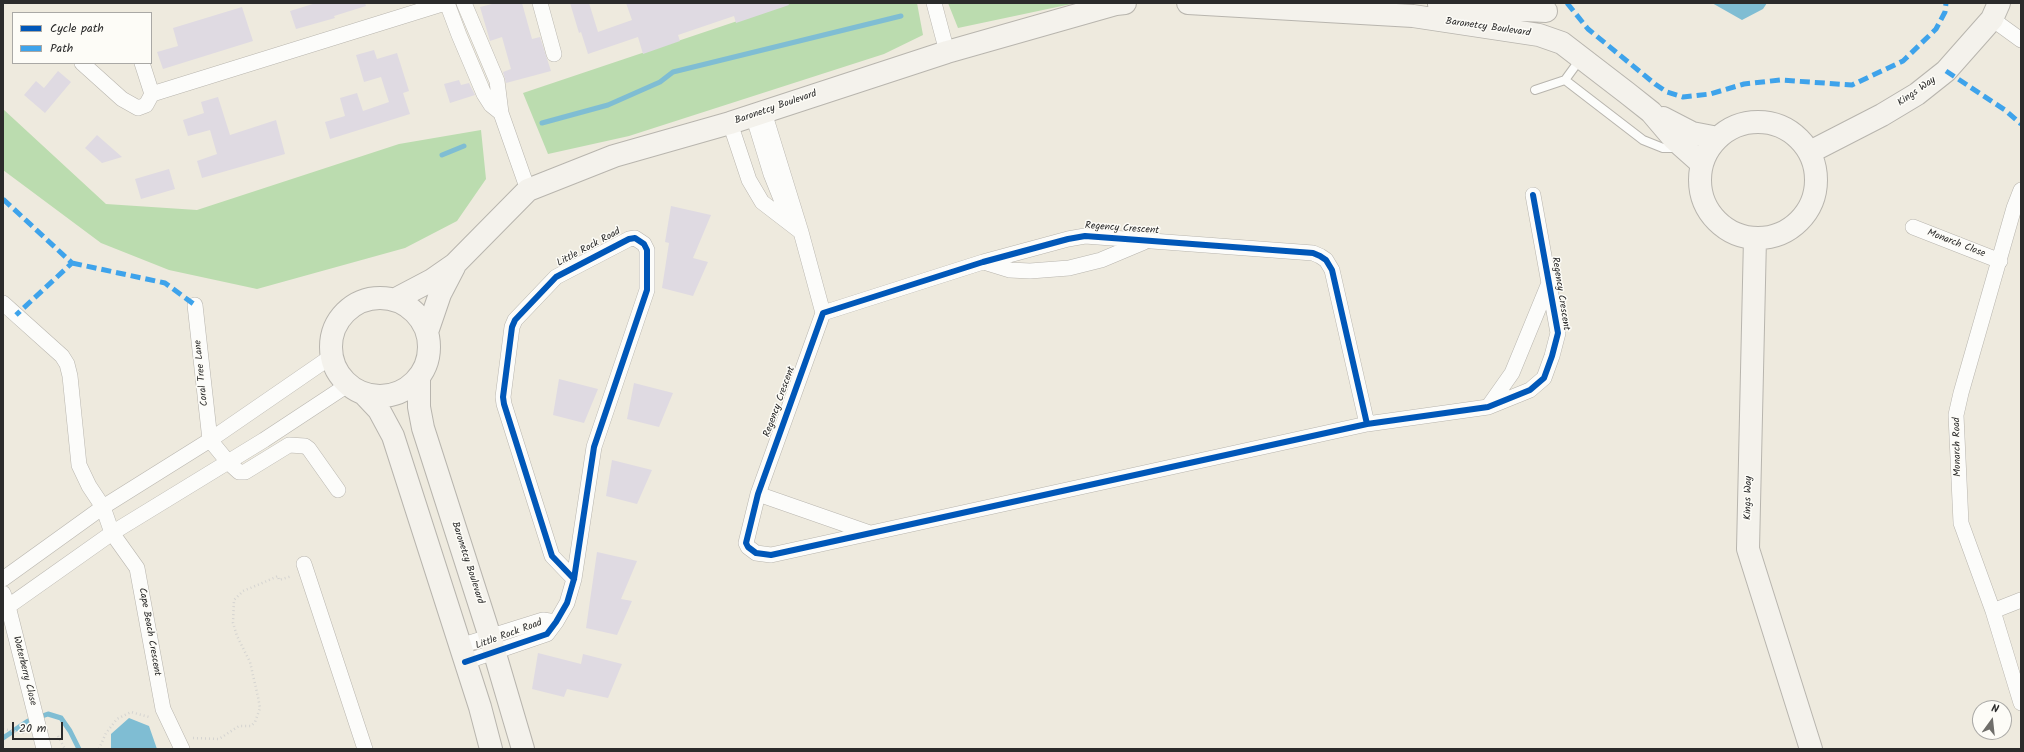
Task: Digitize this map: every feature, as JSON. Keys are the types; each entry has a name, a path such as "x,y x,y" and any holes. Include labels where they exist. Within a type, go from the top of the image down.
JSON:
{"street":[{"path":"83,64 122,99 134,106 143,107 152,94 446,3 484,94 491,105 501,112"},
{"path":"464,3 497,81 501,112 528,190"},
{"path":"540,3 554,54"},
{"path":"934,3 947,52"},
{"name":"Baronetcy Boulevard","path":"394,300 437,277 455,264 528,190 614,156 730,123 947,52 1108,6 1125,3"},
{"name":"Baronetcy Boulevard","path":"1188,3 1316,9 1413,16 1513,30 1562,43 1651,112 1684,148 1701,163"},
{"name":"Baronetcy Boulevard","path":"1413,16 1442,4 1458,7 1542,7 1562,43"},
{"path":"1995,11 2021,40"},
{"name":"Kings Way","path":"1810,152 1882,115 1917,94 1946,71 1995,11"},
{"path":"142,64 152,94"},
{"name":"Baronetcy Boulevard","path":"1651,112 1692,133 1718,138"},
{"path":"758,114 771,174 782,200 795,213 823,313"},
{"path":"1761,121 1780,126 1798,136 1810,152 1816,172 1815,192 1807,211 1794,226 1776,236 1755,238 1738,235 1722,226 1710,214 1702,198 1700,186 1701,163 1709,148 1718,138 1723,133 1741,124 1761,121"},
{"path":"730,123 749,180 762,202 801,232"},
{"name":"Monarch Road","path":"2021,190 2014,208 1956,415 1961,523 1992,611 2021,703"},
{"name":"Regency Crescent","path":"1367,424 1332,270 1326,260 1313,253 1085,236 983,262 823,313 758,494 746,543 748,547 756,553 771,554 1367,424 1488,407 1530,390 1544,378 1558,333 1533,195"},
{"name":"Monarch Close","path":"1913,227 2000,261"},
{"name":"Little Rock Road","path":"462,654 492,644 543,620 556,622 566,603 574,579 594,447 647,290 647,250 644,244 635,238 629,238 556,277 515,320 512,327 503,397 504,404 552,556 574,579"},
{"name":"Kings Way","path":"1755,238 1748,549 1811,749"},
{"path":"983,262 1017,270 1069,268 1101,260 1147,241"},
{"name":"Baronetcy Boulevard","path":"427,332 440,294 455,264"},
{"path":"1488,407 1512,373 1549,283"},
{"path":"3,579 108,520 228,462 356,389 376,396 394,394 410,386 419,376 429,355 427,332 416,313 404,304 394,300 380,297 364,300 347,310 333,331 331,346 332,356 336,369 356,389 379,410 393,436 480,707 491,749"},
{"name":"Cape Beach Crescent","path":"3,303 62,356 67,364 70,376 79,465 108,520 137,568 163,709 180,746"},
{"name":"Coral Tree Lane","path":"194,305 210,440"},
{"path":"5,603 210,440 332,356"},
{"name":"Baronetcy Boulevard","path":"419,376 419,407 423,428 492,644 523,749"},
{"path":"210,440 228,462 239,472 245,472 289,446 300,445 309,449 338,490"},
{"path":"758,494 871,533"},
{"path":"306,571 365,749"},
{"path":"1992,611 2021,600"},
{"name":"Waterberry Close","path":"5,603 44,749"}],"lane":[{"path":"1535,90 1565,80 1581,58"},
{"path":"1565,80 1652,145 1663,148 1684,148"}],"path":[{"path":"180,746 196,737 219,739 239,726 251,726 255,722 260,708 250,662 237,636 233,623 234,600 243,591 278,576 279,580 294,576 299,577 302,580 306,571"},
{"path":"99,749 106,733 117,719 131,712 150,718 154,723"}],"green space":[{"path":"791,3 917,3 923,35 884,54 629,136 548,154 523,93"},
{"path":"948,3 1076,3 958,28"},
{"path":"3,109 106,204 197,210 399,144 481,130 486,179 457,221 405,248 257,289 169,270 101,243 3,170"}],"water":[{"path":"1712,3 1767,3 1763,9 1742,20"},
{"path":"129,718 149,726 157,749 111,749 111,734"}],"building":[{"path":"316,3 365,3 366,6 334,16 335,18 296,29 290,11"},
{"path":"496,3 522,3 532,39 540,37 551,71 506,83 503,72 511,69 502,37 490,41 480,7"},
{"path":"570,3 589,3 598,32 632,20 626,3 788,3 789,5 736,23 734,16 678,35 680,41 643,54 638,37 588,54 581,32 579,33"},
{"path":"242,7 253,41 163,69 157,52 178,46 173,28"},
{"path":"374,50 377,59 397,53 409,91 403,93 410,114 330,139 325,122 345,116 340,98 357,93 363,111 389,102 381,77 364,82 356,55"},
{"path":"58,71 71,82 45,113 24,95 36,81 44,88"},
{"path":"459,80 461,85 469,83 475,95 450,103 444,84"},
{"path":"218,97 230,135 276,120 285,154 202,178 197,161 217,154 210,130 188,136 183,120 204,113 201,102"},
{"path":"97,135 122,157 102,163 85,148"},
{"path":"169,169 175,189 141,199 135,179"},
{"path":"671,206 711,215 693,258 708,262 693,296 662,288 669,243 665,242"},
{"path":"559,379 598,389 584,423 553,415"},
{"path":"634,383 673,393 659,427 627,419"},
{"path":"612,460 652,470 637,504 606,496"},
{"path":"597,552 637,561 621,599 632,601 617,635 586,628"},
{"path":"538,653 581,664 583,654 622,664 608,698 567,689 564,697 532,689"}],"waterway":[{"path":"542,123 608,105 660,82 673,72 901,16"},
{"path":"442,155 464,146"},
{"path":"16,729 28,721 48,714 61,718 70,731 79,749"},
{"path":"3,738 12,732"}],"marked path":[{"path":"1567,3 1588,29 1655,84 1667,92 1683,97 1710,94 1744,84 1780,80 1852,85 1903,61 1936,29 1945,12 1946,3"},
{"path":"1946,71 2005,110 2021,124"},
{"path":"3,199 72,263 16,315"},
{"path":"72,263 165,283 195,305"}],"cycle path":[{"path":"1367,424 1332,270 1326,260 1320,256 1313,253 1085,236 1068,239 983,262 823,313 758,494 746,543 748,547 756,553 771,555 1367,424 1488,407 1530,390 1544,378 1558,333 1533,195"},
{"path":"465,662 547,634 567,603 574,579 594,447 647,290 647,250 644,244 635,238 629,239 556,277 515,320 512,327 503,397 504,404 552,556 574,579"}]}
